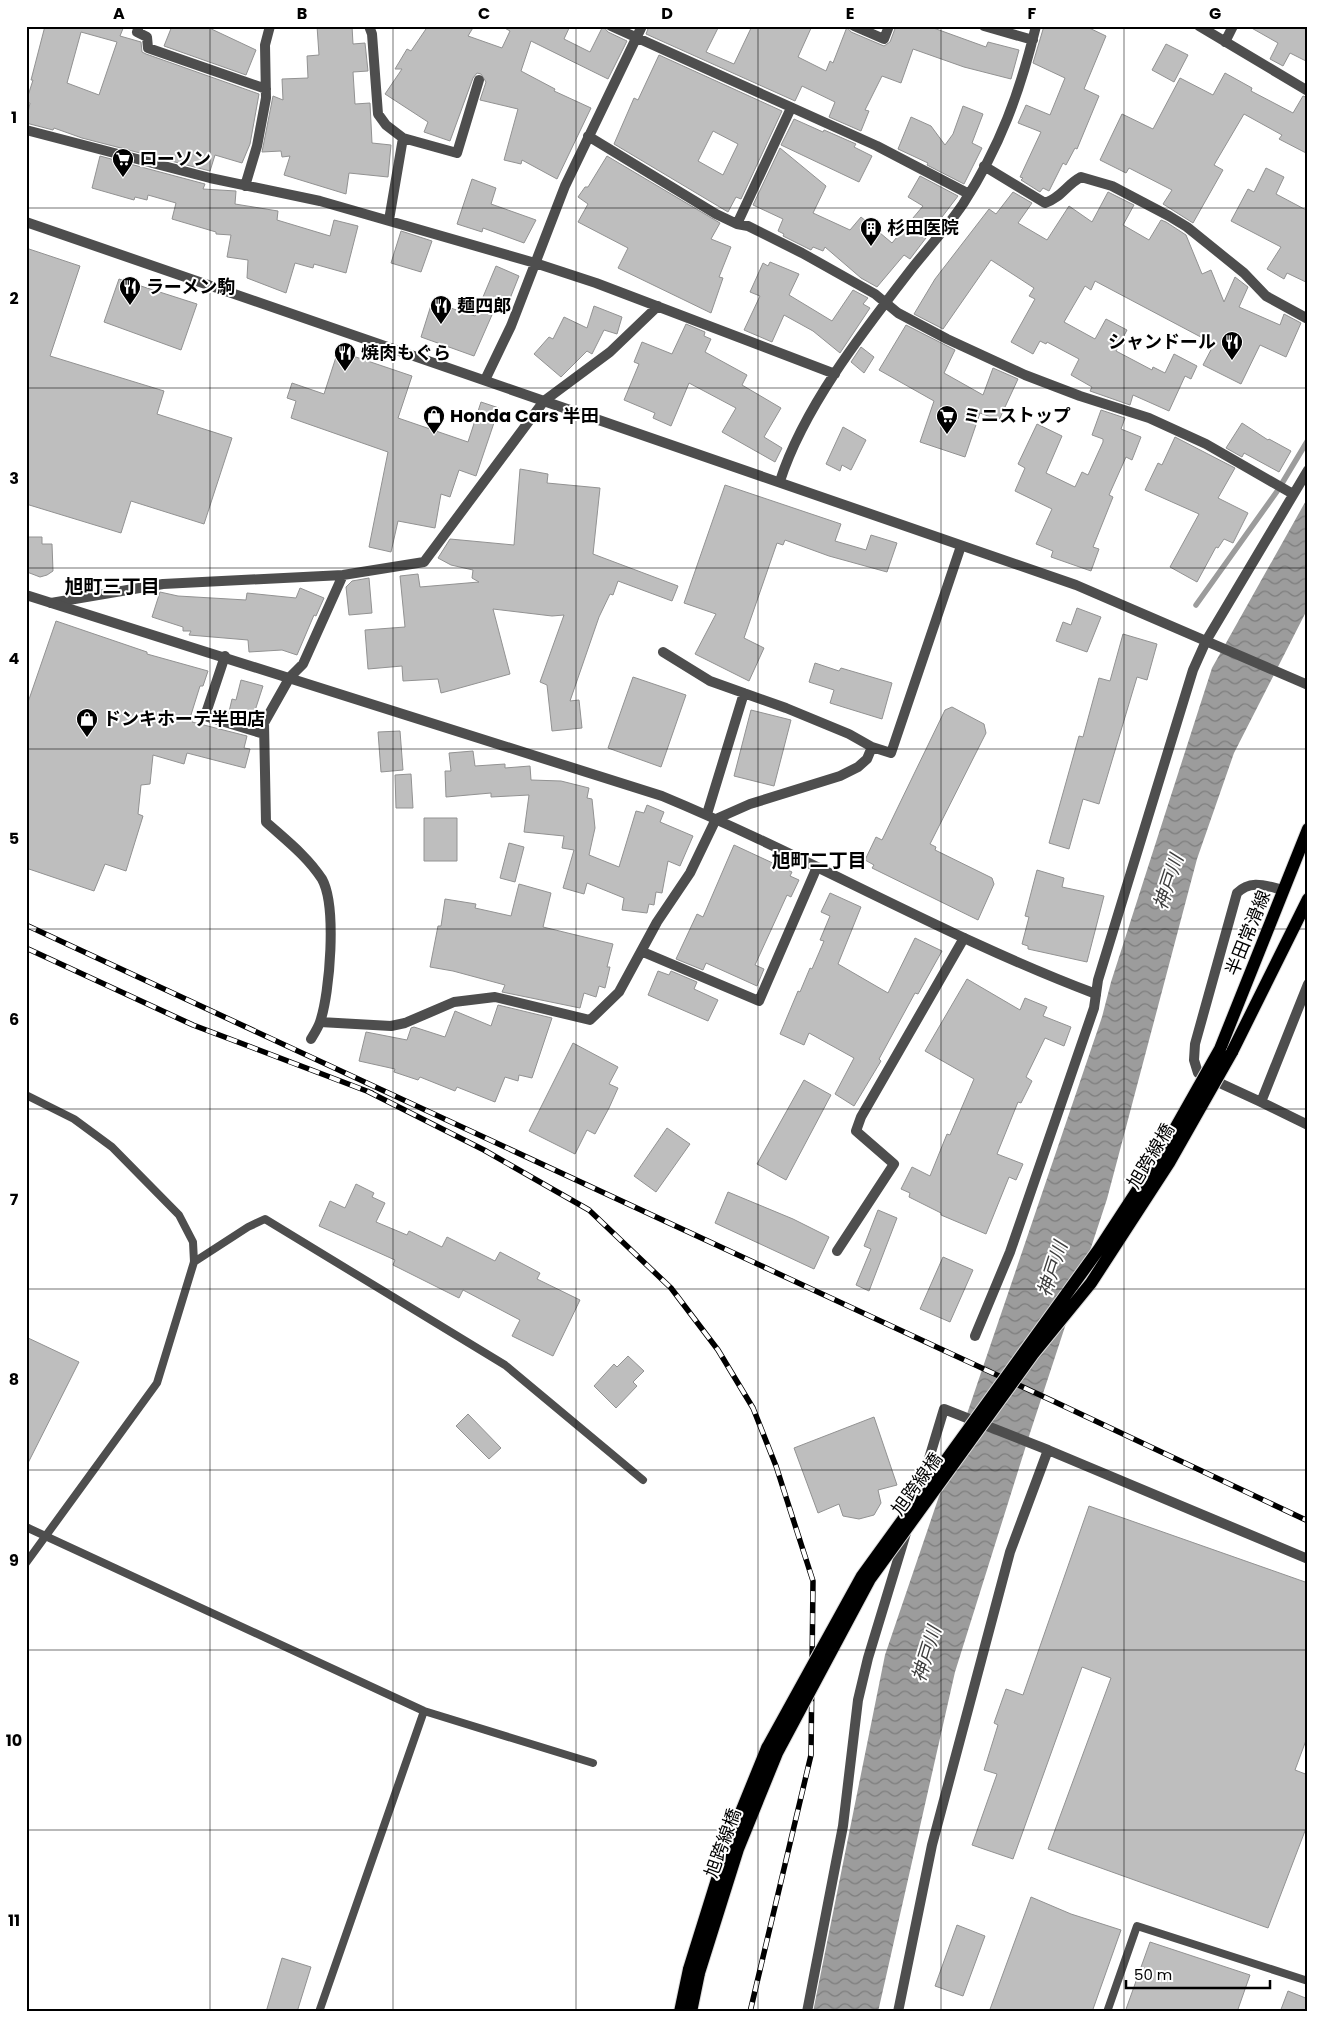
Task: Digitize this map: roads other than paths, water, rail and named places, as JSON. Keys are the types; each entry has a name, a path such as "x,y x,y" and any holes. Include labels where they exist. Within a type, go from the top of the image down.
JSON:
{"main road":[{"name":"半田常滑線","path":"1226,1051 1308,829"},
{"name":"半田常滑線","path":"1226,1051 1308,899"},
{"name":"旭跨線橋","path":"694,1971 738,1848 777,1753 870,1579 1033,1354 1091,1283 1168,1163 1226,1051"},
{"path":"680,2012 694,1971"},
{"path":"691,2012 694,1971"}],"street":[{"path":"139,26 137,32 147,37 148,48 266,89"},
{"path":"245,186 257,146 266,89 265,45 270,26"},
{"path":"369,26 372,34 378,114 386,125 403,138 457,153 479,80"},
{"path":"611,26 636,39 877,146 969,194"},
{"path":"485,380 512,326 565,186 642,26"},
{"path":"854,26 884,39 888,26"},
{"path":"984,26 1033,40"},
{"path":"780,482 790,449 835,374 886,302 969,194 1005,129 1019,92 1036,26"},
{"path":"1199,26 1308,91"},
{"path":"1225,42 1233,26"},
{"path":"737,224 791,108"},
{"path":"26,130 210,178 296,195 535,263 658,306 835,374"},
{"path":"588,136 716,214 737,224 748,226 802,253 875,294 898,313 956,343 1025,375 1080,396 1149,418 1206,444 1284,489"},
{"path":"389,220 403,138"},
{"path":"984,166 1045,203 1057,198 1073,181 1081,177 1112,186 1187,227 1244,273 1266,296 1308,319"},
{"path":"26,222 1076,585 1308,685"},
{"path":"51,603 163,584 343,575 424,562 544,401 610,352 658,306"},
{"path":"975,1336 1010,1252 1094,1008 1098,980 1193,670 1206,640 1284,489 1308,470"},
{"path":"663,652 710,681 786,708 849,734 872,747 891,753 961,546"},
{"path":"311,1039 320,1022 329,969 330,901 322,880 304,855 266,822 264,724 290,677 303,664 343,575"},
{"path":"26,595 225,656 662,796 712,816 1032,970 1096,994"},
{"path":"225,656 205,716 264,734"},
{"path":"320,1022 390,1026 405,1023 454,1002 495,997 590,1020 619,992 643,952 657,922 690,873 712,816 744,693"},
{"path":"712,816 840,776 858,768 867,759 872,747"},
{"path":"643,952 759,1001 817,867"},
{"path":"1284,890 1254,884 1245,885 1237,893 1195,1044 1194,1060 1198,1073 1308,1125"},
{"path":"837,1251 894,1164 856,1131 861,1117 964,938"},
{"path":"1261,1102 1308,984"},
{"path":"807,2012 843,1826 858,1700 868,1658 944,1409 1048,1450 1308,1559"},
{"path":"898,2012 932,1845 1008,1561 1048,1450"}],"lane":[{"path":"26,1095 82,1125 112,1148 153,1188 179,1215 193,1242 194,1262 157,1383 26,1563"},
{"path":"194,1262 248,1227 266,1219 505,1365 643,1480"},
{"path":"26,1527 424,1711 593,1763"},
{"path":"319,2012 424,1711"},
{"path":"1107,2012 1137,1926 1308,1981"}],"water":[{"name":"神戸川","path":"1308,497 1308,608 1234,753 1197,859 1107,1199 1030,1433 955,1672 878,2012 813,2012 885,1655 1102,1017 1111,982 1212,668"}],"waterway":[{"path":"1196,605 1278,490 1308,440"}],"railway":[{"path":"26,925 1308,1521"},
{"path":"26,948 193,1025 372,1093"},
{"path":"367,1091 484,1150 589,1210 671,1288 718,1350 753,1408 776,1466 813,1581 811,1755 750,2012"}],"place":[{"name":"ローソン","path":"123,178"},
{"name":"杉田医院","path":"871,247"},
{"name":"ラーメン駒","path":"130,306"},
{"name":"麺四郎","path":"441,325"},
{"name":"シャンドール","path":"1232,361"},
{"name":"焼肉もぐら","path":"345,372"},
{"name":"Honda Cars 半田","path":"434,435"},
{"name":"ミニストップ","path":"947,435"},
{"name":"ドンキホーテ半田店","path":"87,738"}],"district":[{"name":"旭町三丁目","path":"112,586"},
{"name":"旭町二丁目","path":"819,860"}]}
